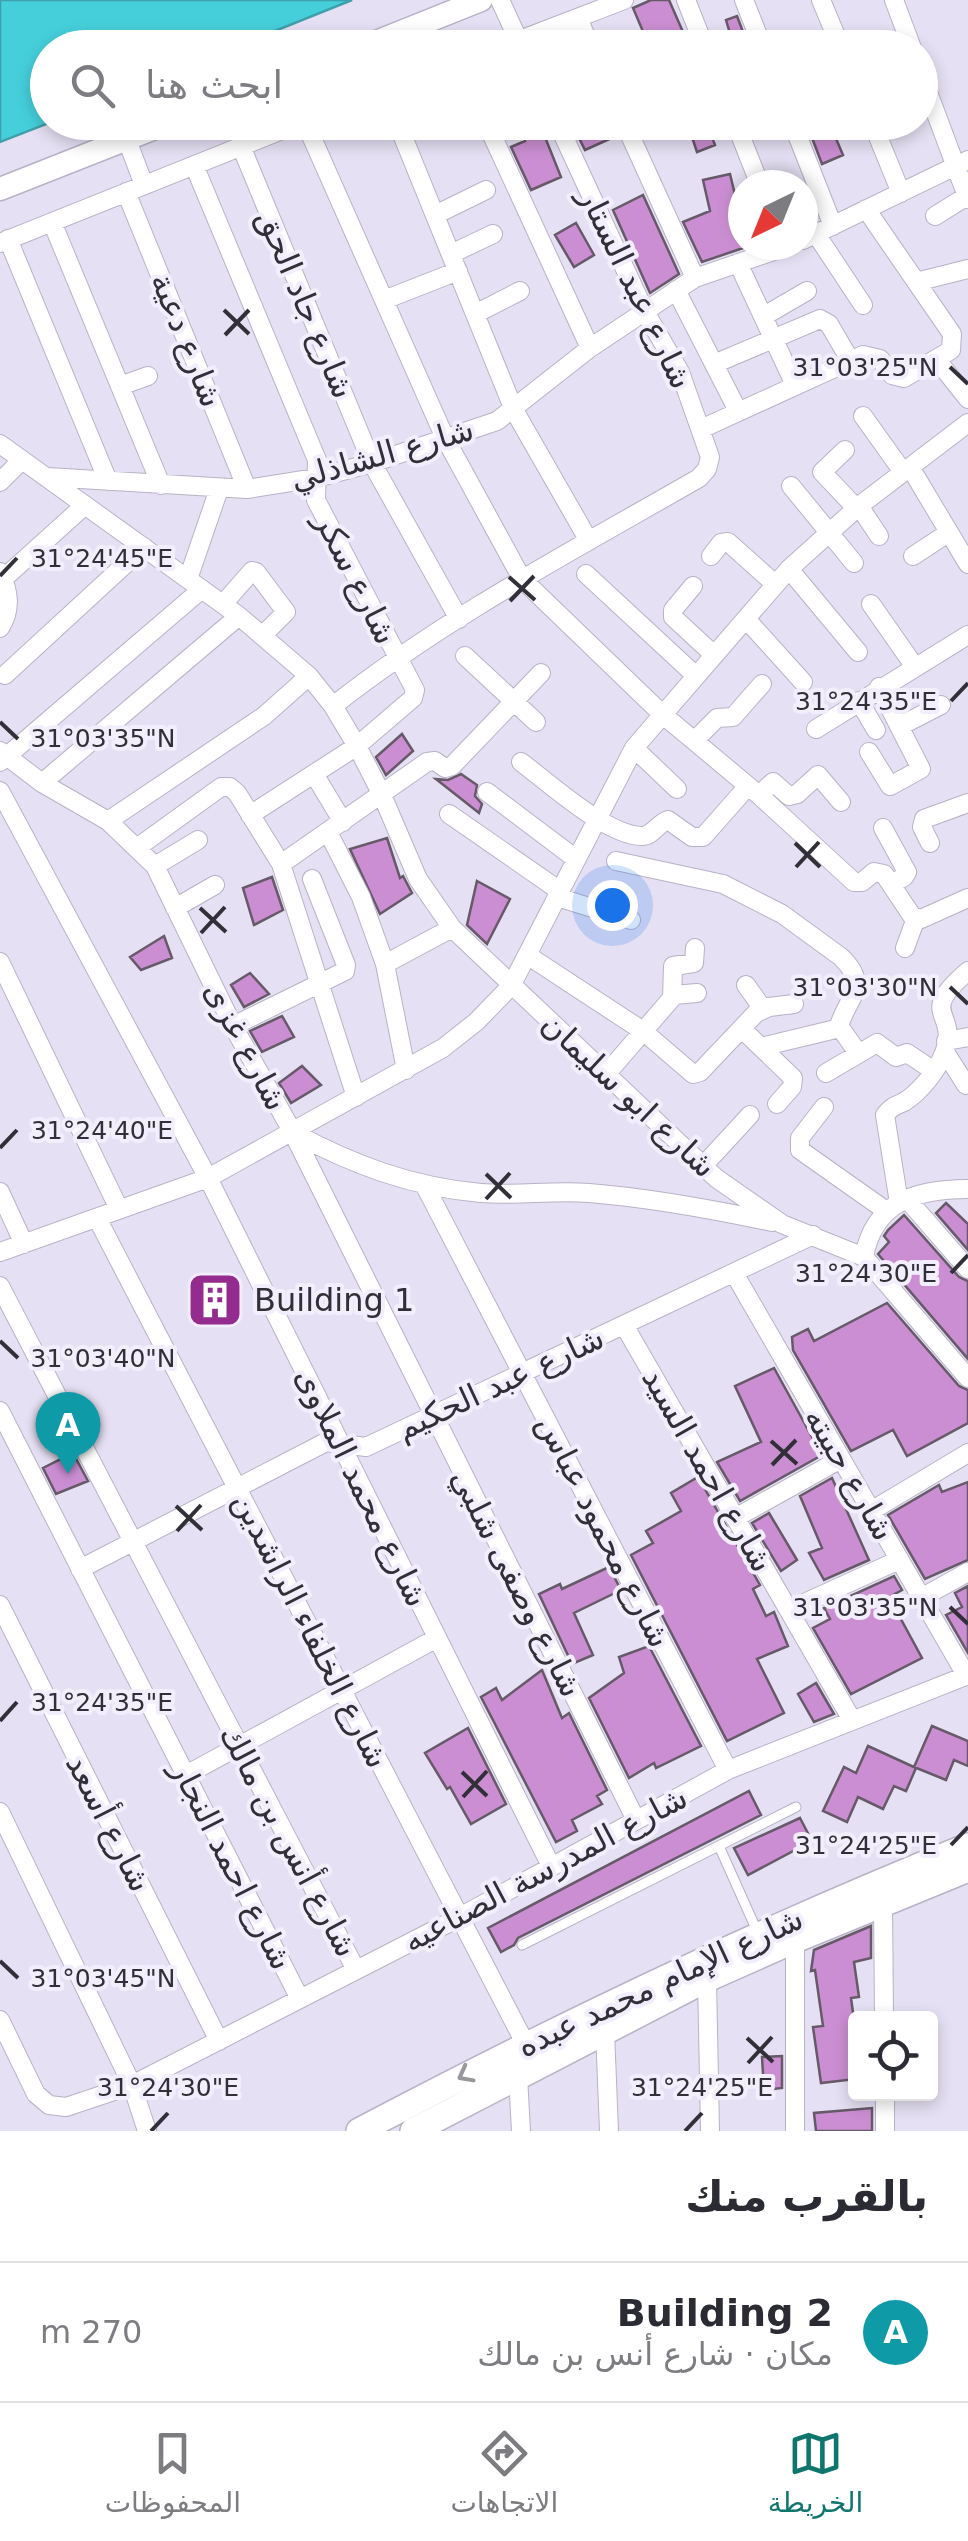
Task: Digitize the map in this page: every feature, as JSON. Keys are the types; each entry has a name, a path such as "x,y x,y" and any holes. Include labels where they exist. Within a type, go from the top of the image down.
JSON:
{"main road":[{"name":"شارع الإمام محمد عبده","path":"358,2131 525,2043 758,1934 968,1846"},
{"name":"شارع الإمام محمد عبده","path":"413,2131 448,2122 518,2076 707,1980 968,1869"}],"street":[{"path":"406,30 480,0"},
{"path":"500,0 514,30"},
{"path":"552,30 624,0"},
{"path":"686,0 698,30"},
{"path":"744,0 756,30"},
{"path":"821,0 833,30"},
{"path":"894,0 905,30"},
{"path":"578,18 583,30"},
{"path":"935,216 967,197 962,163 938,110"},
{"path":"0,190 126,140"},
{"name":"شارع دعية","path":"126,140 135,189 248,489"},
{"path":"108,481 4,241 194,165 243,140"},
{"name":"شارع جاد الحق","path":"252,140 372,463 459,618"},
{"path":"312,140 445,438 522,578 662,714 754,790 854,882 862,882 877,872 884,874 916,918"},
{"path":"333,706 397,656 589,541 514,410 404,140"},
{"path":"494,140 590,348"},
{"name":"شارع عبد الستار","path":"565,140 644,310 680,372 710,457 699,478 589,541"},
{"path":"632,140 694,278"},
{"path":"742,140 754,170"},
{"path":"796,140 803,170"},
{"path":"879,140 901,193"},
{"path":"818,233 962,163"},
{"name":"شارع سكر","path":"194,165 317,460 316,500 397,656"},
{"path":"435,215 486,190"},
{"path":"701,429 863,355 874,356 892,375 904,378 950,350 952,334 866,210"},
{"path":"52,222 160,485"},
{"path":"384,300 454,262 493,234"},
{"path":"818,235 864,305"},
{"name":"شارع الشاذلي","path":"46,477 248,489 316,478 372,463 497,420 644,310 694,278 746,260"},
{"path":"738,263 796,385"},
{"path":"916,282 968,269"},
{"path":"475,314 520,290"},
{"path":"676,290 738,410"},
{"path":"764,316 807,291"},
{"path":"714,364 816,319 824,320 850,360"},
{"path":"937,360 968,399"},
{"path":"120,386 148,376"},
{"path":"863,416 906,469 968,564"},
{"path":"0,1252 208,1178 444,1048 476,1022 511,986 634,748 789,568 858,507 968,423"},
{"name":"شارع ابو سليمان","path":"0,444 223,604 309,676 333,706 356,746 418,879 452,928 703,1166 782,1224 864,1257 968,1378"},
{"path":"845,450 822,472 858,507 879,536"},
{"path":"0,482 22,460"},
{"path":"791,486 854,563"},
{"path":"2,756 195,584 220,489"},
{"path":"2,623 8,592 2,575 85,505"},
{"path":"913,556 948,533"},
{"path":"711,556 721,543 728,542 775,584"},
{"path":"5,675 144,547"},
{"path":"789,568 858,652"},
{"path":"223,604 256,572 286,612 262,636"},
{"path":"586,574 696,675"},
{"path":"693,586 673,610 674,618 714,654"},
{"path":"871,604 915,666"},
{"path":"42,783 238,616"},
{"path":"746,619 804,682"},
{"path":"816,729 968,636"},
{"path":"250,815 356,746 414,696 414,688 397,656"},
{"path":"464,656 536,722"},
{"path":"281,864 427,762 450,767 541,673"},
{"path":"108,821 264,716 309,676"},
{"path":"694,741 717,718 732,717 762,684"},
{"path":"869,752 890,786 918,772 920,764 879,687"},
{"path":"859,701 876,730"},
{"path":"900,726 942,705"},
{"path":"634,748 677,789"},
{"name":"شارع غزى","path":"2,756 108,821 154,866 233,1026 292,1131"},
{"path":"521,762 597,820 640,836 652,833 668,820 692,837 700,838 754,790 773,782 792,796 818,775 841,802"},
{"path":"314,774 385,964 406,1070"},
{"path":"138,847 221,788 234,790 281,864 356,1097"},
{"name":"شارع محمد الملاوى","path":"0,791 208,1178 551,1866"},
{"path":"487,792 576,859"},
{"path":"930,843 922,827 924,819 968,803"},
{"path":"449,814 558,894 632,920"},
{"path":"883,828 907,872 891,884"},
{"path":"154,866 198,840"},
{"path":"616,860 723,884 782,914 841,957 854,975 856,986 849,1009 840,1019 840,1028 858,1053"},
{"path":"233,1026 343,973 346,967 312,879"},
{"path":"175,908 215,885"},
{"path":"916,918 926,918 968,898"},
{"path":"906,948 916,918"},
{"path":"385,964 452,928"},
{"path":"673,996 672,966 693,964 695,948"},
{"path":"527,955 643,1031 693,1074 700,1072 762,1009 794,1004"},
{"path":"0,962 120,1210"},
{"path":"966,1085 945,1047 941,999 968,971"},
{"path":"746,985 762,1009"},
{"path":"608,1072 673,996 697,993"},
{"path":"761,1047 840,1028"},
{"path":"742,1029 793,1078 792,1087 777,1104"},
{"path":"897,1204 885,1115 920,1088 934,1071 945,1047 968,1038"},
{"path":"826,1073 877,1043 896,1056 907,1053 934,1071"},
{"path":"824,1107 800,1138 800,1150 897,1204 968,1269"},
{"path":"703,1166 750,1115"},
{"path":"292,1131 334,1155 425,1186 484,1194 584,1193 684,1203 782,1224"},
{"name":"شارع وصفى شلبي","path":"292,1131 636,1820"},
{"name":"شارع محمود عباس","path":"425,1186 728,1770"},
{"path":"864,1257 867,1240 897,1204 936,1188 968,1188"},
{"path":"0,1192 24,1244"},
{"name":"شارع الخلفاء الراشدين","path":"97,1218 525,2043"},
{"name":"شارع عبد الحكيم","path":"80,1569 326,1442 366,1448 814,1235"},
{"name":"شارع حبيته","path":"734,1273 967,1675"},
{"name":"شارع أنس بن مالك","path":"0,1286 356,1970"},
{"name":"شارع احمد السيد","path":"624,1325 852,1720"},
{"name":"شارع احمد النجار","path":"0,1411 300,1999"},
{"path":"871,1511 968,1453"},
{"path":"735,1518 842,1459"},
{"path":"789,1610 900,1560"},
{"path":"921,1598 968,1572"},
{"name":"شارع أسعد","path":"0,1605 219,2041"},
{"path":"186,1775 437,1638"},
{"name":"شارع المدرسة الصناعيه","path":"0,2020 36,2094 49,2105 66,2107 132,2086 460,1916 728,1770 967,1675"},
{"path":"0,1812 132,2086 148,2131"},
{"path":"883,1903 884,2011"},
{"path":"794,1940 795,2131"},
{"path":"707,1980 710,2131"},
{"path":"605,2031 609,2131"},
{"path":"518,2076 521,2131"},
{"path":"885,2101 885,2131"}],"lane":[{"path":"522,1945 796,1807"},
{"path":"719,1846 758,1934"}],"water":[{"path":"0,0 352,0 277,30 30,30 30,130 0,142"}],"building":[{"path":"651,0 669,0 682,30 642,30 633,8"},
{"path":"737,16 742,30 729,30 726,20"},
{"path":"546,140 561,177 531,190 511,147 525,141"},
{"path":"580,140 607,140 585,150"},
{"path":"693,140 713,140 715,145 697,152"},
{"path":"813,140 837,140 843,155 822,164"},
{"path":"728,174 728,253 702,262 683,222 710,211 703,180"},
{"path":"643,195 679,274 650,293 613,210"},
{"path":"576,223 594,255 574,267 555,235"},
{"path":"402,734 413,751 386,775 376,757"},
{"path":"461,774 477,785 475,796 482,804 479,813 436,779 448,780"},
{"path":"387,838 400,878 403,876 412,893 380,914 350,849"},
{"path":"272,877 283,910 254,925 243,888"},
{"path":"477,881 510,899 487,944 467,925"},
{"path":"164,936 172,958 141,970 130,957"},
{"path":"250,973 269,994 244,1007 231,985"},
{"path":"282,1016 294,1037 262,1052 250,1031"},
{"path":"302,1066 321,1085 291,1103 279,1083"},
{"path":"946,1203 968,1224 968,1250 936,1213"},
{"path":"904,1215 959,1277 968,1281 968,1359 878,1254 889,1242 884,1236 888,1230"},
{"path":"887,1303 959,1386 968,1390 968,1423 907,1456 893,1430 851,1451 793,1350 792,1337 808,1329 814,1341"},
{"path":"774,1368 822,1455 740,1501 717,1462 761,1442 735,1386"},
{"path":"73,1453 88,1481 56,1494 43,1468"},
{"path":"698,1477 760,1585 753,1589 766,1616 774,1612 788,1646 757,1659 784,1713 727,1741 631,1555 653,1543 646,1531 681,1511 671,1493"},
{"path":"832,1478 869,1560 824,1580 809,1553 822,1548 800,1496"},
{"path":"968,1482 968,1560 925,1579 888,1515 939,1485 942,1492"},
{"path":"769,1513 797,1560 781,1571 752,1523"},
{"path":"609,1567 621,1590 574,1613 593,1655 572,1664 539,1594 560,1584 562,1589"},
{"path":"894,1576 902,1590 893,1595 900,1608 896,1610 922,1658 851,1694 813,1628 830,1619 824,1608"},
{"path":"968,1586 968,1653 946,1615 962,1607 955,1593"},
{"path":"649,1646 701,1746 656,1768 654,1763 629,1778 589,1698 624,1673 619,1657"},
{"path":"542,1670 562,1718 569,1713 607,1790 597,1796 602,1804 572,1820 577,1831 556,1842 481,1697 496,1688 502,1700"},
{"path":"816,1683 834,1714 814,1722 798,1694"},
{"path":"932,1726 968,1741 968,1766 954,1760 946,1780 914,1767"},
{"path":"468,1728 506,1804 471,1824 425,1753"},
{"path":"868,1746 916,1768 906,1791 894,1786 883,1809 858,1797 847,1822 823,1811 844,1767 856,1773"},
{"path":"749,1791 761,1815 518,1938 501,1952 488,1928"},
{"path":"800,1818 812,1841 748,1875 734,1848"},
{"path":"871,1926 871,1958 854,1962 859,1997 851,1998 853,2011 848,2011 848,2080 821,2083 813,2027 823,2026 815,1970 811,1971 814,1950"},
{"path":"782,2056 782,2088 764,2090 762,2057"},
{"path":"872,2108 872,2131 816,2131 814,2113"}],"place":[{"name":"Building 1","path":"215,1300"},
{"name":"Building 2","path":"68,1474"}]}
